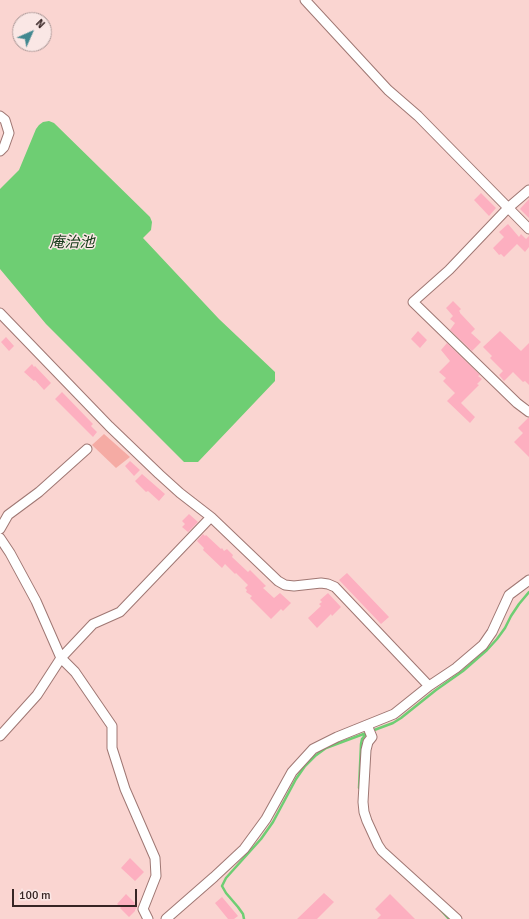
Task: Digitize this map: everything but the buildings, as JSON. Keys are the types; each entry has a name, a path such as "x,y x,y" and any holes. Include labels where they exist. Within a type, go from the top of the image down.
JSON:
{"street":[{"path":"305,0 388,90 418,116 529,229"},
{"path":"0,116 4,120 9,133 4,147 0,150"},
{"path":"529,190 508,208 449,270 413,302 517,403 529,412"},
{"path":"0,313 153,469 180,493 211,517 278,581 285,585 294,586 321,583 335,587 429,686"},
{"path":"0,529 8,515 39,492 87,449"},
{"path":"0,736 37,695 61,658 93,624 120,612 211,517"},
{"path":"0,538 10,553 36,601 61,658 75,672 112,726 112,748 125,789 155,858 156,876 143,909 148,919"},
{"path":"166,919 244,849 266,819 292,772 314,749 337,737 394,714 429,686 456,668 483,645 492,632 509,595 529,580"},
{"path":"367,725 372,737 368,742 366,750 363,802 367,821 378,845 382,851 457,919"}],"shaded area":[{"path":"104,434 130,457 116,468 92,445"}],"water":[{"name":"庵治池","path":"49,121 54,123 150,217 152,222 151,230 143,238 219,319 275,372 275,381 198,462 184,462 46,324 0,269 0,189 19,170 36,129 43,122"}],"waterway":[{"path":"244,919 243,914 222,886 226,878 261,839 273,822 296,779 305,766 326,748 393,723 463,671 497,639 519,604 529,592"},
{"path":"359,788 361,744 362,739 366,734"},
{"path":"440,909 449,919"}]}
